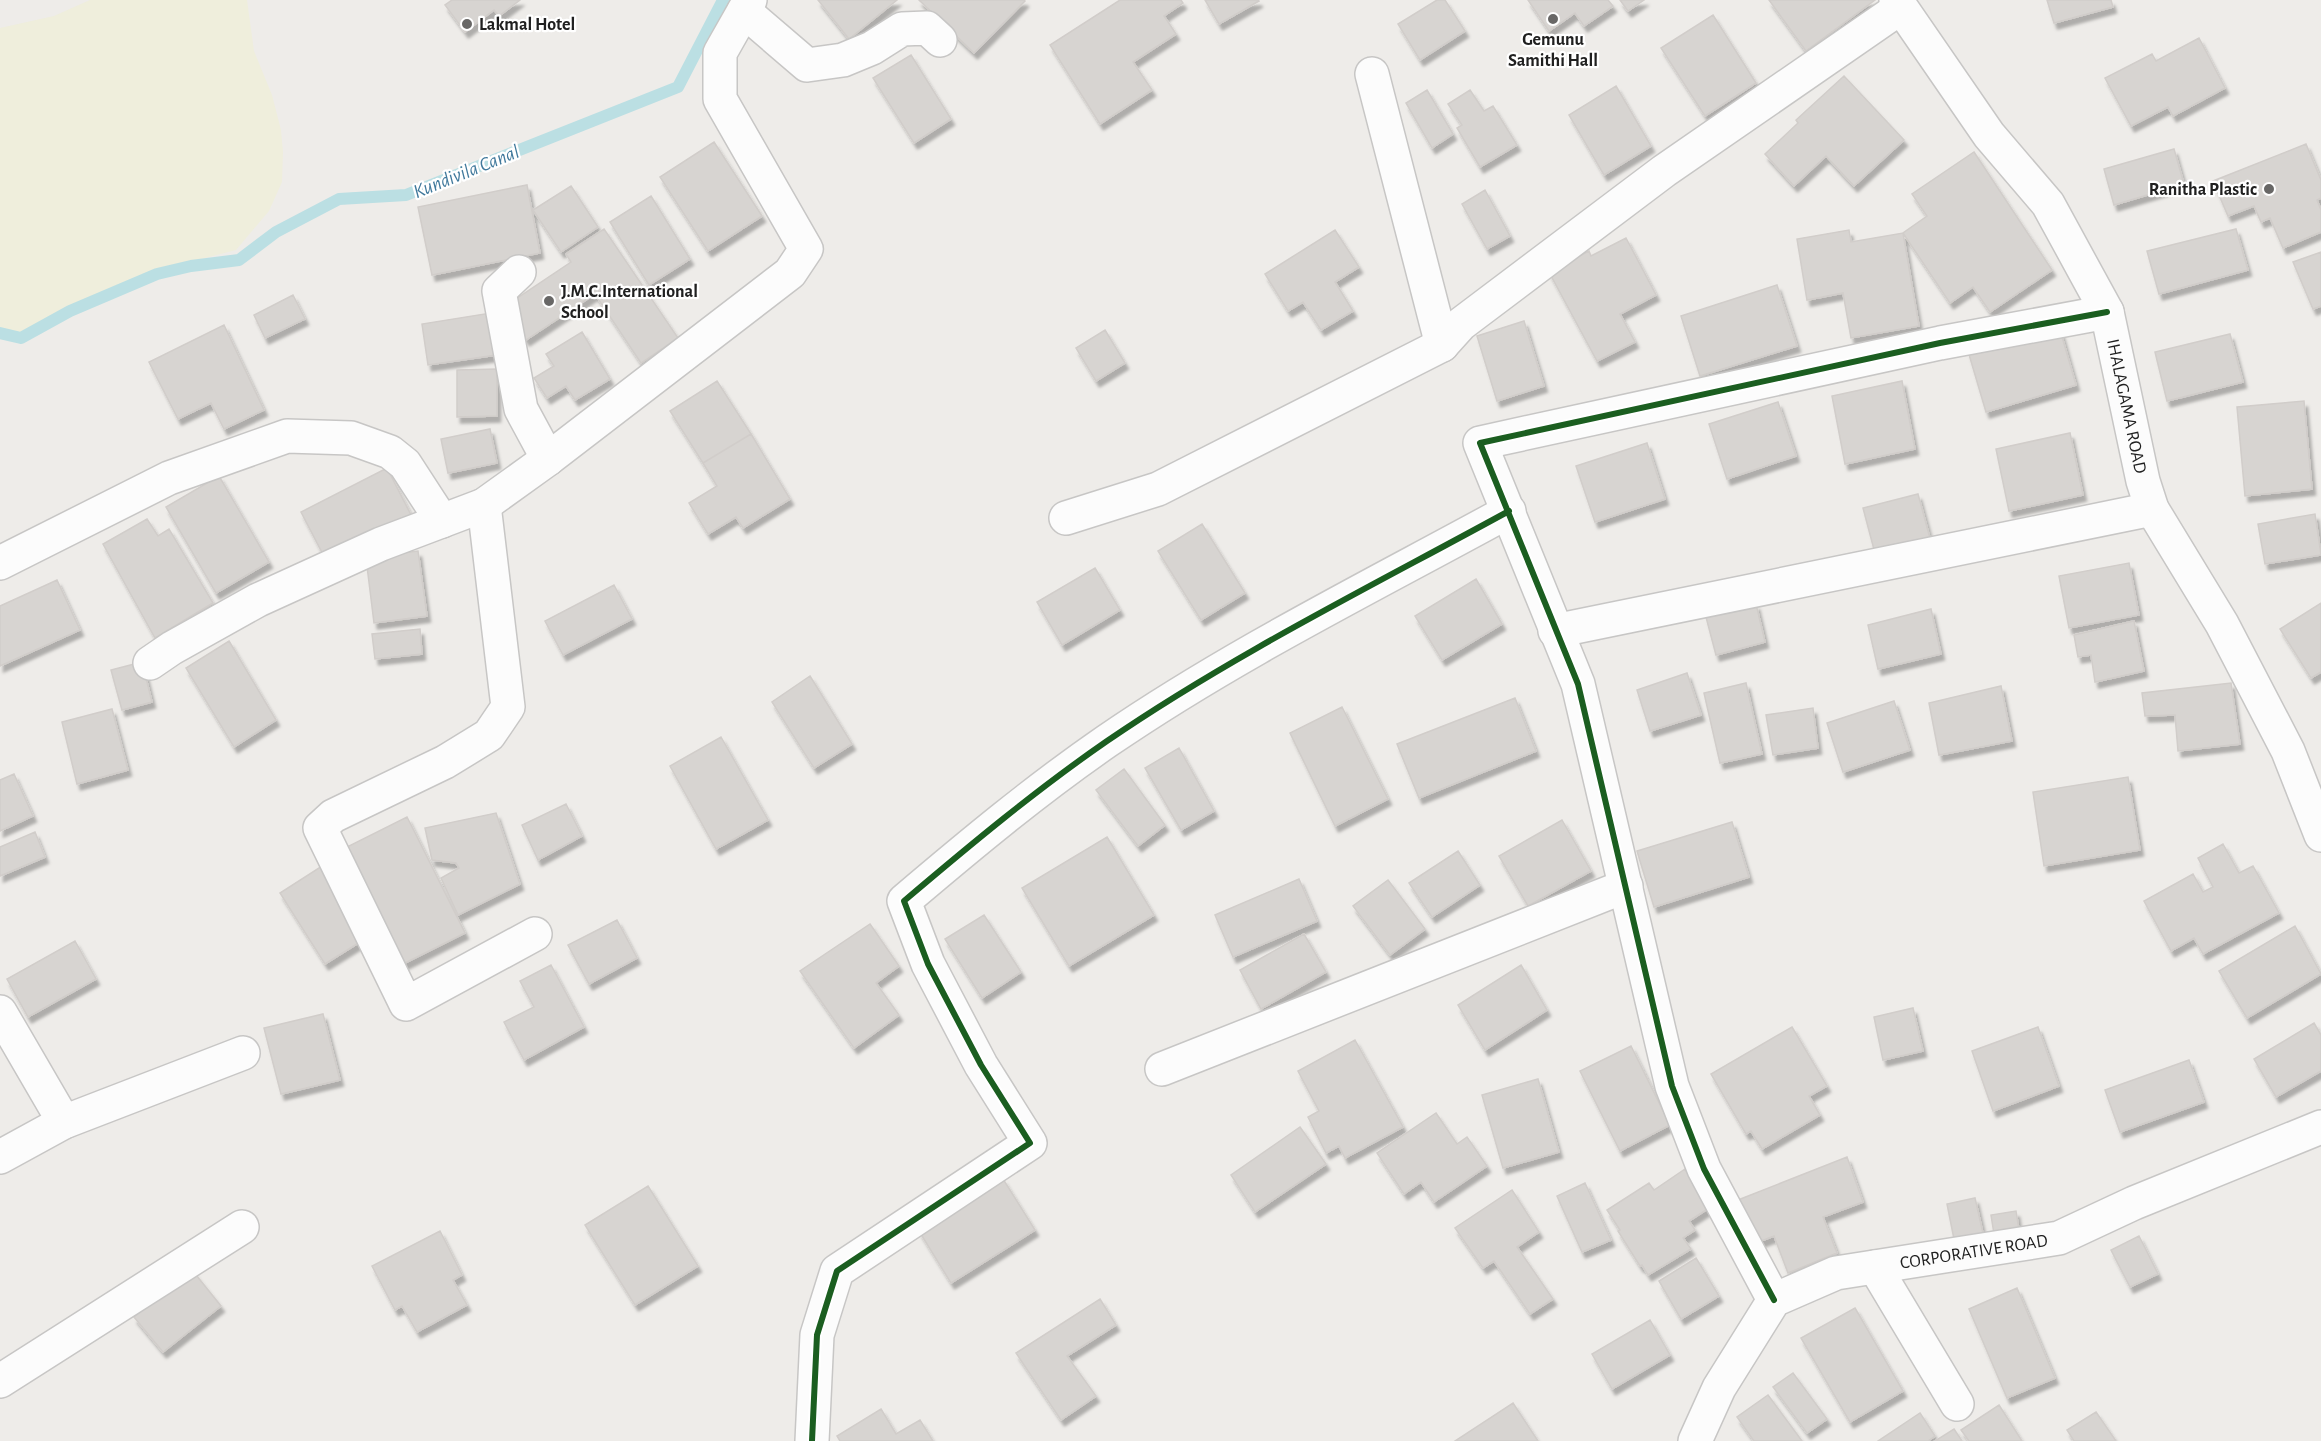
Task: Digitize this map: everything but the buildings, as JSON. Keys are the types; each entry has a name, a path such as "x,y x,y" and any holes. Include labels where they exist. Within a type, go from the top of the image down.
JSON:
{"street":[{"name":"IHALAGAMA ROAD","path":"1898,4 1989,135 2048,204 2107,312 2143,481 2152,509 2222,624 2288,751 2321,835"},
{"path":"1065,518 1158,489 1442,345 1461,324 1664,171 1898,4"},
{"path":"150,663 172,648 258,600 381,544 484,505 548,459 790,273 806,249 720,99 720,53 747,6 807,65 843,60 872,48 902,29 927,28 940,40"},
{"path":"1372,74 1442,345"},
{"path":"519,272 499,291 520,409 548,459"},
{"path":"1695,1441 1719,1388 1774,1300 1704,1168 1672,1086 1578,684 1480,443 1940,343 2107,312"},
{"path":"0,563 169,478 287,436 351,438 390,453 405,464 442,521"},
{"path":"484,505 508,707 489,735 445,762 333,816 320,828 406,1004 535,934"},
{"path":"1556,631 2152,509"},
{"path":"812,1441 817,1335 837,1271 1030,1143 981,1065 928,964 904,901 985,832 1108,741 1237,660 1509,510"},
{"path":"1162,1069 1626,886"},
{"path":"0,1012 64,1122"},
{"path":"0,1157 64,1122 243,1053"},
{"name":"CORPORATIVE ROAD","path":"1774,1300 1836,1273 2059,1238 2134,1203 2321,1127"},
{"path":"0,1381 242,1227"},
{"path":"1875,1267 1957,1404"}],"green space":[{"path":"90,0 247,0 254,51 272,95 281,130 282,182 269,211 236,250 166,268 161,273 95,298 21,338 0,333 0,28 54,16"}],"waterway":[{"name":"Kundivila Canal","path":"0,333 21,338 70,311 157,274 191,266 239,260 276,232 339,199 406,195 678,87 723,0"}],"cycle path":[{"path":"1774,1300 1704,1169 1672,1086 1578,684 1480,443 1940,343 2107,312"},
{"path":"812,1441 817,1335 837,1271 1030,1143 981,1065 928,964 904,901 1029,798 1155,709 1305,621 1509,511"}],"place":[{"name":"Gemunu Samithi Hall","path":"1553,19"},
{"name":"Lakmal Hotel","path":"467,24"},
{"name":"Ranitha Plastic","path":"2269,189"},
{"name":"J.M.C.International School","path":"549,301"}]}
